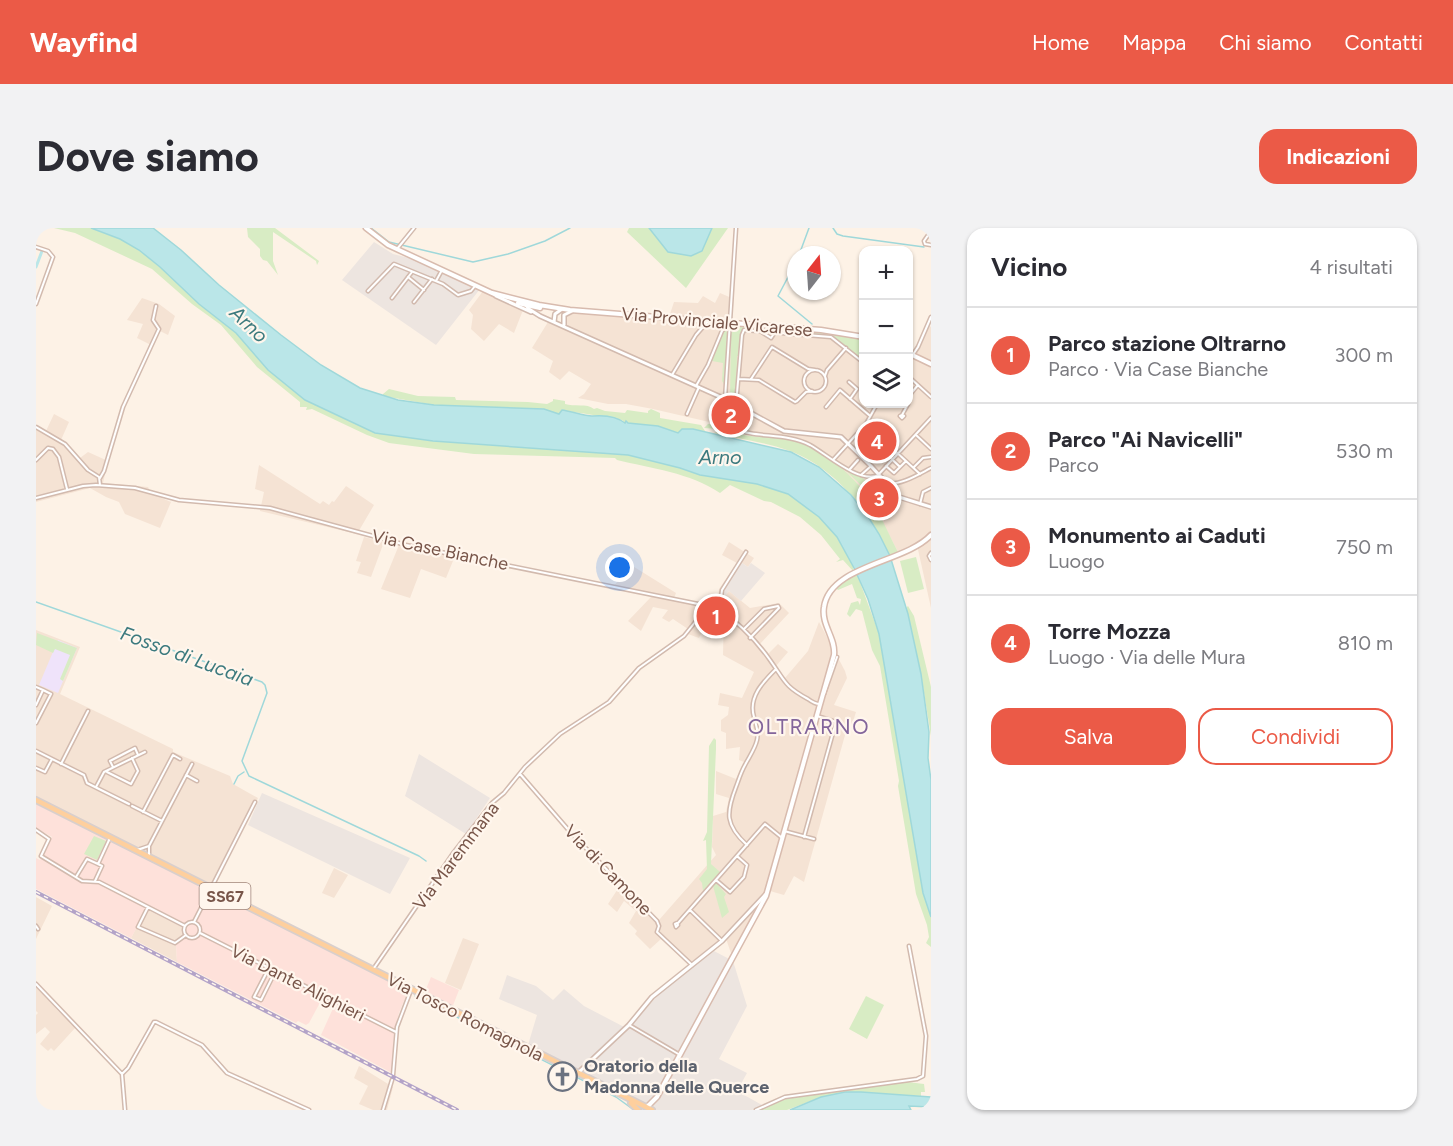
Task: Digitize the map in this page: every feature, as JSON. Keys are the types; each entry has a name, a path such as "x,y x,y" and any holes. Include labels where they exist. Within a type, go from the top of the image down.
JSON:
{"main road":[{"name":"Via Provinciale Vicarese","path":"366,228 382,241 399,245 475,286 525,305 821,330 859,336"},
{"name":"Via Provinciale Vicarese","path":"492,293 561,309"},
{"path":"913,355 931,364"},
{"path":"647,1109 647,1105 657,1097 768,893 834,651 824,620 825,602 834,585 853,574 919,546 931,535"},
{"name":"SS67","path":"36,800 134,850 145,853 151,859 372,970"},
{"name":"Via Tosco Romagnola","path":"372,970 647,1109"},
{"path":"647,1109 657,1097"}],"street":[{"path":"399,245 414,228"},
{"path":"725,399 736,228"},
{"path":"931,231 924,241 926,245 931,245"},
{"path":"36,247 46,250 53,259 36,304"},
{"path":"368,291 392,265 396,264 434,280 460,296 471,291 475,286"},
{"path":"414,302 442,270"},
{"path":"392,298 412,271"},
{"path":"408,277 424,290"},
{"name":"Via Provinciale Vicarese","path":"492,293 698,386 786,432"},
{"name":"Via Provinciale Vicarese","path":"518,300 540,316"},
{"path":"100,485 100,478 124,402 159,329 153,320 156,306"},
{"path":"554,322 554,315 561,309"},
{"path":"565,327 562,321 565,314 577,310"},
{"path":"913,350 931,317"},
{"path":"672,375 708,321"},
{"path":"687,414 722,331 730,323"},
{"path":"759,330 771,338"},
{"path":"859,359 831,337 759,330 743,331 735,429 786,436 804,442 833,460 870,478 879,474 931,418"},
{"path":"751,379 772,347 771,338 775,332"},
{"path":"772,347 808,369 827,370"},
{"path":"739,379 759,380 796,402 806,392 823,388 826,383 827,370 846,348"},
{"path":"817,370 825,377"},
{"path":"812,391 806,386 805,379 808,372 817,370"},
{"path":"913,380 931,397"},
{"path":"849,382 857,389 850,399"},
{"path":"913,392 918,385"},
{"path":"826,407 840,390 869,415"},
{"path":"833,460 866,424 874,408"},
{"path":"902,415 906,408"},
{"path":"866,424 920,474"},
{"path":"36,427 65,444 89,471 100,478"},
{"path":"772,435 786,432 841,437 849,442 860,458 871,466 900,498 931,508"},
{"path":"916,435 931,449"},
{"path":"875,443 900,467"},
{"path":"882,449 888,444"},
{"path":"36,460 46,449 52,448 58,456 67,489"},
{"path":"887,455 899,453"},
{"path":"914,467 923,458 931,456"},
{"path":"850,469 860,458"},
{"path":"886,466 894,473 906,460"},
{"path":"861,475 871,466"},
{"path":"887,483 897,483 931,468"},
{"path":"897,483 893,488 897,495"},
{"name":"Via Case Bianche","path":"36,498 67,489 100,485 135,488 178,500 270,508 406,545 708,606 734,620 744,629 766,654 791,690 808,699 819,710"},
{"path":"920,504 923,492 931,488"},
{"path":"719,611 722,590 746,552"},
{"path":"931,553 929,556 931,560"},
{"name":"Via Maremmana","path":"372,970 491,804 564,731 614,697 639,668 684,636 708,606"},
{"path":"744,629 764,609 779,606 750,638"},
{"path":"813,703 821,701 837,657"},
{"path":"747,845 732,828 729,809 742,771 757,740 758,731 752,708 753,698 776,669"},
{"path":"36,687 51,694 36,723"},
{"path":"36,705 44,690"},
{"name":"Via Case Bianche","path":"808,699 821,701"},
{"path":"61,764 88,711"},
{"path":"804,837 836,722 817,716"},
{"path":"114,767 110,761 135,748 138,755"},
{"path":"36,751 84,775 87,783 162,821"},
{"path":"96,788 106,771 145,752"},
{"path":"143,812 172,755 180,759"},
{"path":"106,771 132,784 138,771 132,758"},
{"path":"36,768 45,772 52,759"},
{"path":"145,853 192,764"},
{"name":"Via di Camone","path":"520,774 572,834 657,921 659,926 657,932 692,966"},
{"path":"186,775 197,781"},
{"path":"194,922 255,802"},
{"path":"678,923 766,824 782,838"},
{"path":"36,830 49,838 41,856"},
{"path":"784,831 814,840"},
{"path":"98,864 110,838"},
{"path":"134,850 147,847"},
{"path":"145,853 147,847"},
{"path":"36,856 41,856 82,880 95,881 185,926"},
{"path":"716,880 730,892 744,878 747,864 737,856"},
{"path":"75,877 87,859 102,866 95,881"},
{"path":"578,1074 629,1025 652,997 722,941 768,893"},
{"path":"148,907 138,927 175,944 186,935"},
{"path":"690,910 722,941"},
{"path":"185,926 190,922 200,926 200,933 193,938 186,935"},
{"path":"185,926 186,935"},
{"name":"Via Dante Alighieri","path":"200,933 396,1032"},
{"path":"756,1110 785,1097 917,1079 922,1076 926,1036 909,946"},
{"path":"269,968 254,997 261,1000 276,971"},
{"path":"36,984 121,1074 125,1110"},
{"path":"393,1075 396,1032 411,990"},
{"path":"121,1074 128,1068 154,1022 202,1045 227,1073 309,1110"},
{"path":"629,1025 680,1055"},
{"path":"383,1110 392,1080"}],"shaded area":[{"path":"374,242 393,254 413,259 480,289 436,345 342,280"},
{"path":"483,291 565,326 566,317 571,313 668,320 674,302 698,303 703,296 715,303 720,293 734,299 732,317 737,322 828,329 859,334 859,408 913,408 913,351 927,324 931,327 931,608 917,545 898,552 867,495 851,477 825,456 799,441 778,436 766,437 719,430 718,424 653,409 578,398 591,384 569,371 560,380 549,372 553,361 532,348 548,322 523,310 514,333 499,324 484,341 471,329 473,315 469,310"},
{"path":"142,298 159,304 175,316 168,335 160,331 153,346 137,338 143,324 127,320"},
{"path":"54,414 69,422 61,440 80,458 88,452 108,461 103,483 148,487 152,494 171,502 160,528 125,514 119,502 90,488 36,502 36,426 46,431"},
{"path":"259,465 320,504 323,501 329,505 332,501 334,502 346,486 374,505 357,534 260,511 264,492 255,489"},
{"path":"364,537 384,542 371,577 357,573 361,562 356,561"},
{"name":"OLTRARNO","path":"729,542 754,558 748,567 742,563 724,597 729,591 750,608 779,603 789,613 759,645 768,654 778,644 788,652 776,666 785,678 808,651 819,622 847,678 834,705 856,712 851,728 847,728 804,882 794,876 784,895 770,891 732,956 725,936 689,965 661,939 650,949 635,934 637,931 629,923 636,911 624,901 617,912 608,904 621,884 659,920 716,855 712,847 713,816 726,812 729,798 716,794 716,771 736,779 744,762 739,760 740,747 726,749 726,733 721,731 721,720 728,715 729,707 718,705 720,693 742,698 754,672 723,655 724,616 712,611 699,638 685,633 688,629 673,619 669,622 662,618 668,610 653,607 641,631 628,621 651,597 650,594 613,587 631,565 676,593 674,598 717,605 719,589 737,563 722,555"},
{"path":"399,545 455,556 446,578 421,569 410,598 381,589"},
{"path":"742,563 748,567 751,563 765,573 741,601 729,591 723,598 724,590"},
{"path":"36,630 80,647 60,694 173,749 173,752 230,776 233,784 258,798 212,892 36,804"},
{"path":"58,640 77,648 58,693 39,685"},
{"path":"419,754 490,798 466,834 405,796"},
{"path":"262,793 410,858 390,894 248,825"},
{"path":"36,804 406,989 406,996 394,1033 392,1073 321,1035 335,1004 323,997 309,1023 306,1025 298,1021 296,1023 177,962 176,945 185,937 182,927 147,909 131,938 36,889 36,858 40,860 52,837 36,828"},
{"path":"334,868 348,875 334,898 322,893"},
{"path":"36,897 52,906 36,939"},
{"path":"146,909 182,927 185,937 176,945 177,962 131,938"},
{"path":"463,938 479,944 461,990 445,983"},
{"path":"714,951 733,961 747,1006 719,1059 747,1073 737,1091 762,1105 752,1110 657,1110 528,1045 537,1015 499,999 507,975 536,986 553,1000 564,989 584,1006 628,1029 659,994"},
{"path":"431,977 459,990 452,1008 424,994"},
{"path":"36,986 76,1027 54,1051 51,1048 48,1051 40,1044 50,1032 45,1027 36,1034 36,1015 38,1013 36,1011"},
{"path":"359,1066 393,1087 387,1110 373,1110 359,1104 368,1086 354,1078"}],"green space":[{"path":"54,228 91,228 120,239 139,250 174,279 199,304 236,333 268,370 305,400 375,433 433,441 628,455 700,475 757,484 788,494 819,517 837,537 853,566 853,571 843,560 836,562 840,559 821,535 800,517 730,485 720,493 683,476 615,458 474,454 389,443 312,409 306,410 307,407 300,407 300,402 257,367 221,325 192,304 152,269 75,233"},
{"path":"247,228 275,228 319,261 317,265 316,261 273,232 273,261 278,275 260,256 260,249 248,237"},
{"path":"629,228 728,228 686,288 627,232"},
{"path":"733,326 833,333 859,339 859,358 832,335 743,329 739,356 737,356 736,400 732,401 730,399"},
{"path":"724,329 728,330 724,384 722,381 723,363 712,361"},
{"path":"389,389 418,396 455,397 456,400 547,404 553,399 565,401 565,404 569,405 625,413 627,410 648,413 651,409 660,413 660,418 701,425 705,431 682,429 678,433 658,426 625,423 622,420 576,412 561,411 559,414 544,409 434,405 383,396"},
{"path":"722,400 735,408 733,430 704,428 708,424 717,424 719,427"},
{"path":"719,431 756,437 779,436 792,439 828,457 867,495 880,515 898,552 890,556 862,508 837,481 822,469 790,451 714,433"},
{"path":"841,466 876,487 887,503 877,508 865,489"},
{"path":"916,557 924,589 908,593 900,561"},
{"path":"857,574 879,634 923,893 931,917 931,947 926,943 929,937 927,925 916,894 880,666 872,650 862,611 856,609 850,617 847,614 851,603 858,601 860,605 861,599 857,598 852,584 838,590 835,587"},
{"path":"908,606 914,616 931,687 931,736 921,674 906,608"},
{"path":"37,633 77,648 63,681 60,679 70,655 55,649 53,653 36,645"},
{"path":"714,738 716,749 711,864 720,872 703,891 699,879 707,869 706,840 703,841 707,832 709,746"},
{"path":"94,836 106,841 97,860 84,854"},
{"path":"716,883 726,894 724,897 729,912 722,918 713,886"},
{"path":"866,996 884,1005 867,1039 849,1029"},
{"path":"908,1082 924,1084 925,1092 921,1092 921,1096 845,1092 821,1097 787,1110 759,1110 785,1099"}],"water":[{"name":"Arno","path":"91,228 153,228 281,335 321,365 360,388 398,400 434,405 544,409 559,414 562,410 589,416 609,416 625,423 626,421 658,426 678,433 682,429 693,429 791,452 819,467 851,495 879,534 890,556 908,614 921,674 929,732 931,917 923,893 879,634 868,599 854,568 837,537 819,517 788,494 757,484 700,475 628,455 433,441 375,433 305,400 268,370 236,333 199,304 139,250 120,239"},
{"path":"649,228 712,228 702,251 691,256 668,252"},
{"path":"845,1092 931,1097 931,1107 909,1106 911,1110 790,1110 821,1097"}],"waterway":[{"path":"371,228 389,242 473,262 508,254 545,241 570,228"},
{"path":"802,246 809,228"},
{"path":"833,228 837,234 843,236 924,247"},
{"path":"36,267 42,251"},
{"path":"787,279 778,296 812,324"},
{"name":"Fosso di Lucaia","path":"36,602 262,682 267,693 242,761 249,776 426,861"},
{"path":"234,784 238,776 244,772"},
{"path":"415,996 616,1097 634,1110"}],"railway":[{"path":"36,892 457,1110"}],"place":[{"name":"Parco \"Ai Navicelli\"","path":"731,415"},
{"name":"Torre Mozza","path":"877,441"},
{"name":"Monumento ai Caduti","path":"879,498"},
{"name":"Parco stazione Oltrarno","path":"716,616"},
{"name":"Oratorio della Madonna delle Querce","path":"563,1076"}],"district":[{"name":"OLTRARNO","path":"809,727"}]}
